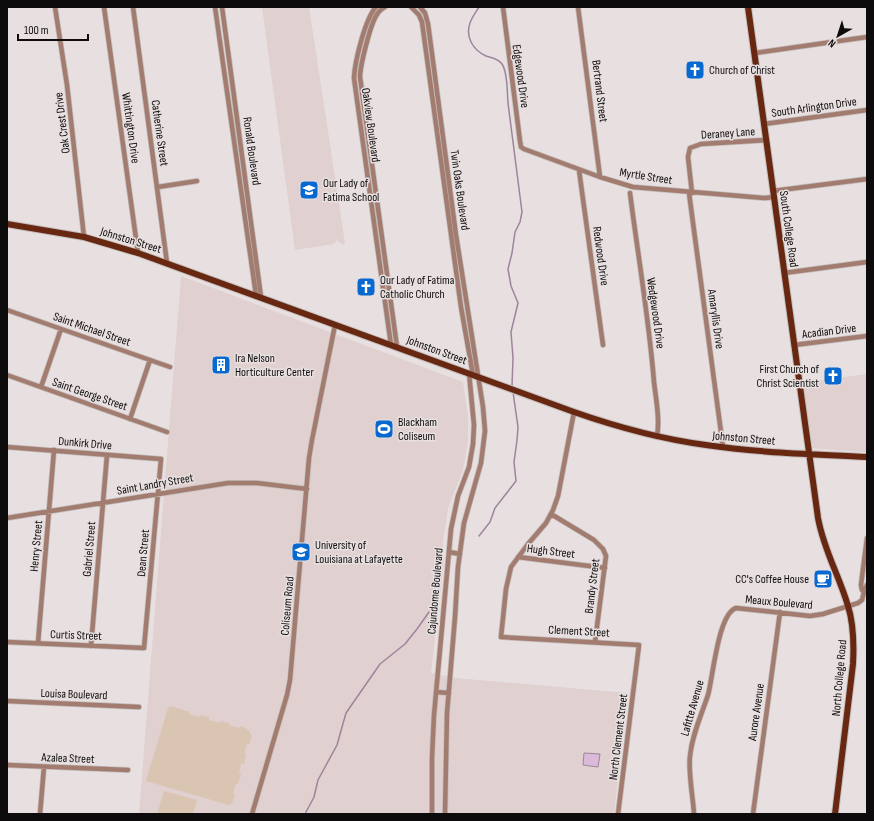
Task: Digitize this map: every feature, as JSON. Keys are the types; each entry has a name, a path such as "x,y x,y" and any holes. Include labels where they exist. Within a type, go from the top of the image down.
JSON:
{"main road":[{"name":"South College Road","path":"748,7 810,453"},
{"name":"Johnston Street","path":"7,224 84,237 138,253 615,426 656,437 723,447 867,457"},
{"name":"North College Road","path":"810,453 815,501 823,539 848,606 854,639 853,664 834,814"}],"street":[{"name":"Oak Crest Drive","path":"55,7 67,86 84,237"},
{"name":"Whittington Drive","path":"104,7 138,253"},
{"name":"Catherine Street","path":"132,7 168,263"},
{"name":"Ronald Boulevard","path":"215,7 246,224 259,296"},
{"name":"Ronald Boulevard","path":"222,7 252,223 259,296"},
{"path":"378,8 385,7"},
{"name":"Twin Oaks Boulevard","path":"411,7 419,15 422,22 458,285 473,375"},
{"name":"Twin Oaks Boulevard","path":"420,7 425,13 428,24 473,375"},
{"name":"Edgewood Drive","path":"503,7 522,147"},
{"name":"Bertrand Street","path":"578,7 600,177"},
{"name":"Oakview Boulevard","path":"378,8 372,11 367,21 354,68 354,78 394,346"},
{"path":"755,53 867,37"},
{"path":"225,77 231,76"},
{"name":"South Arlington Drive","path":"764,124 867,110"},
{"name":"Deraney Lane","path":"690,193 688,157 690,148 701,144 766,140"},
{"name":"Myrtle Street","path":"522,147 579,170 633,187 690,193 765,198 774,194 867,179"},
{"path":"235,150 241,150"},
{"name":"Redwood Drive","path":"579,170 603,345"},
{"path":"158,187 197,181"},
{"name":"Wedgewood Drive","path":"630,193 653,362 658,410 658,427 656,437"},
{"name":"Amaryllis Drive","path":"690,193 723,447"},
{"path":"246,224 252,223"},
{"path":"784,273 867,262"},
{"name":"Saint Michael Street","path":"7,310 170,367"},
{"name":"Coliseum Road","path":"252,814 287,695 290,680 312,440 335,325"},
{"path":"41,387 61,330"},
{"name":"Acadian Drive","path":"794,345 867,336"},
{"path":"130,419 150,360"},
{"name":"Saint George Street","path":"7,375 166,432"},
{"name":"Cajundome Boulevard","path":"432,814 432,758 436,692 451,529 455,507 469,467 473,444 473,375"},
{"name":"Cajundome Boulevard","path":"445,814 445,756 460,554 464,523 478,477 484,441 484,418 473,375"},
{"path":"518,557 551,514 558,496 574,412"},
{"name":"Dunkirk Drive","path":"7,447 161,459"},
{"name":"Henry Street","path":"38,643 54,450"},
{"name":"Gabriel Street","path":"91,646 107,454"},
{"name":"Dean Street","path":"144,648 161,459"},
{"name":"Saint Landry Street","path":"7,518 228,482 257,483 307,489"},
{"name":"Brandy Street","path":"551,514 594,540 604,549 606,556 605,568 595,642"},
{"path":"864,592 861,585 867,538"},
{"path":"449,552 460,554"},
{"name":"Hugh Street","path":"518,557 605,568"},
{"name":"Clement Street","path":"518,557 512,564 509,574 501,637 639,645 637,662"},
{"name":"Meaux Boulevard","path":"732,610 736,608 815,616 861,602 867,585"},
{"name":"Lafitte Avenue","path":"694,814 690,756 697,724 708,695 719,638 732,610"},
{"name":"Aurore Avenue","path":"753,814 780,612"},
{"name":"Curtis Street","path":"7,642 144,648"},
{"name":"North Clement Street","path":"618,814 637,662"},
{"path":"436,692 449,693"},
{"name":"Louisa Boulevard","path":"7,701 139,707"},
{"name":"Azalea Street","path":"7,765 128,770"},
{"path":"40,814 44,767"}],"shaded area":[{"path":"262,7 309,7 345,243 343,245 337,240 334,244 295,250"},
{"name":"University of Louisiana at Lafayette","path":"181,276 463,382 468,417 468,442 463,470 448,508 443,542 444,562 431,673 456,678 628,693 614,814 139,814"},
{"path":"867,374 867,452 809,448 800,383"},
{"path":"170,706 190,712 189,714 199,717 200,715 209,717 209,720 219,723 220,721 229,723 229,725 239,728 240,726 251,734 252,736 244,753 246,754 244,764 241,763 239,773 241,774 233,793 235,794 232,804 229,805 146,781 168,708"},
{"path":"584,753 600,754 598,767 583,765"},
{"path":"164,791 197,800 193,814 157,814"}],"waterway":[{"path":"479,7 470,23 469,38 477,50 486,56 497,59 504,68 522,212 520,222 515,232 508,269 511,286 518,303 511,332 513,358 512,386"},
{"path":"479,536 490,522 495,508 516,481 514,462 518,427 513,392"},
{"path":"305,814 314,797 318,780 337,745 346,713 380,664 405,644 429,612"}],"place":[{"name":"Church of Christ","path":"695,70"},
{"name":"Our Lady of Fatima School","path":"309,190"},
{"name":"Our Lady of Fatima Catholic Church","path":"366,287"},
{"name":"Ira Nelson Horticulture Center","path":"221,365"},
{"name":"First Church of Christ Scientist","path":"833,376"},
{"name":"Blackham Coliseum","path":"384,429"},
{"name":"University of Louisiana at Lafayette","path":"301,552"},
{"name":"CC's Coffee House","path":"823,579"}]}
